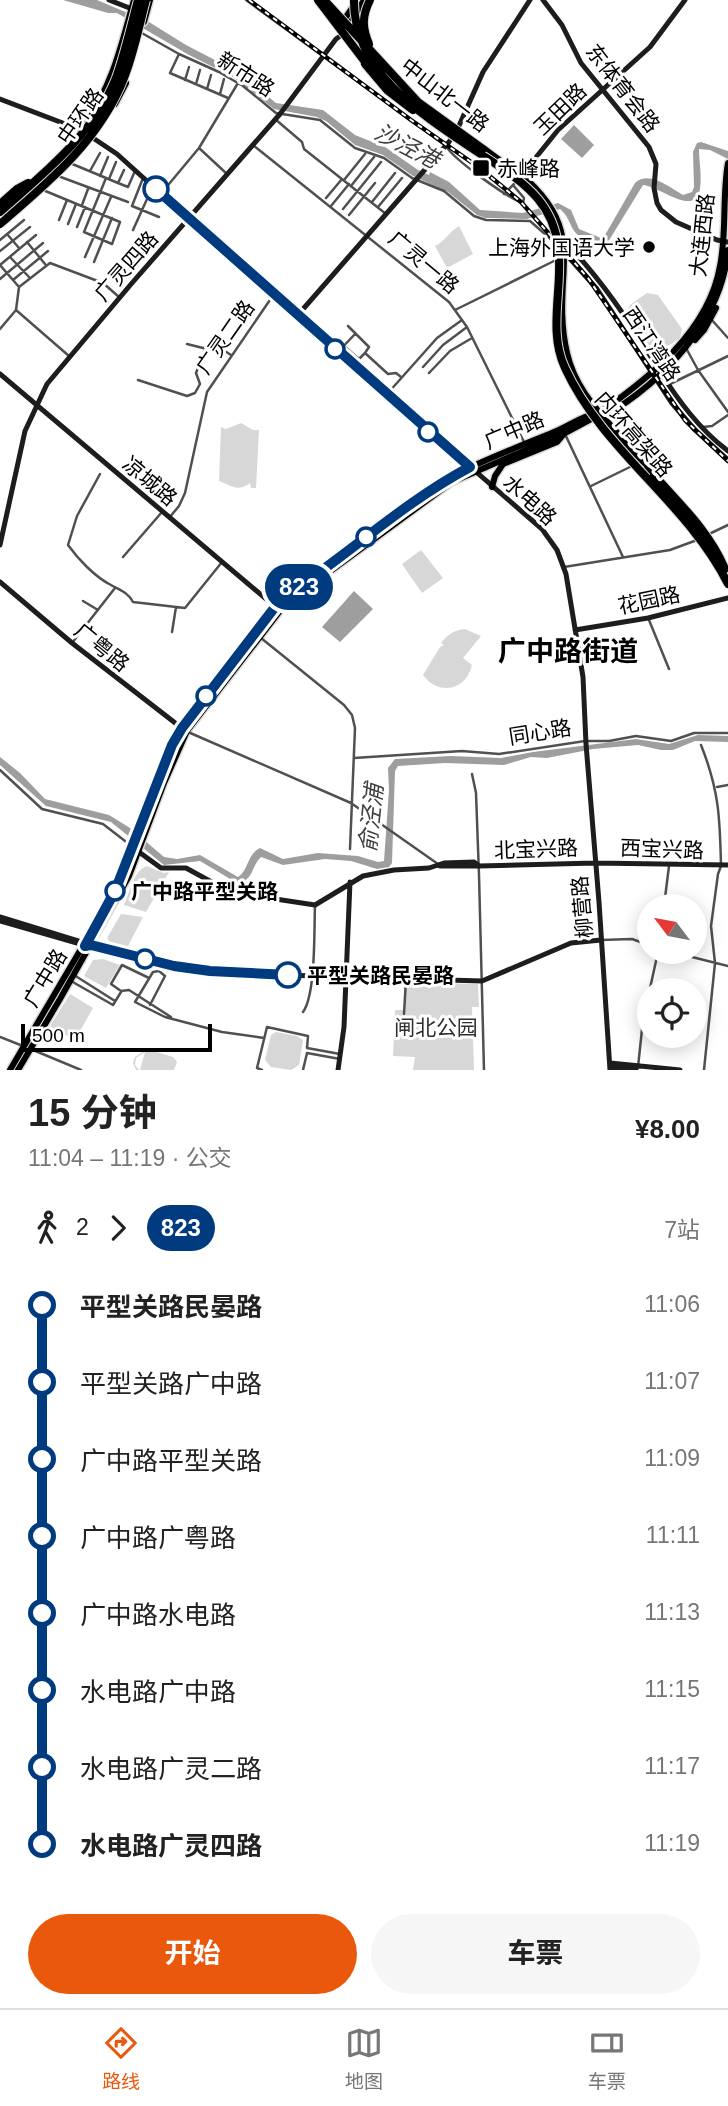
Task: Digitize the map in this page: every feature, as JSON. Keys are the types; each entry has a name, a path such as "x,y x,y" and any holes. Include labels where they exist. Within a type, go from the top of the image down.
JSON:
{"highway":[{"name":"中环路","path":"0,214 80,137 106,99 142,0"},
{"name":"中环路","path":"0,224 63,169 103,120 125,77 142,0"},
{"path":"321,0 381,81 445,130"},
{"path":"321,0 418,102 516,179"},
{"path":"367,0 363,16 364,28 372,51 386,73"},
{"name":"内环高架路","path":"357,2 358,35 371,62 394,88 445,130 513,176 530,190 547,211 556,231 559,257 557,326 563,365 582,401 684,518 714,559 728,586"},
{"name":"内环高架路","path":"357,2 365,44 370,55 386,73 436,118 516,179 532,187 547,206 559,232 564,258 561,350 582,398 701,534 728,576"},
{"path":"355,52 387,90 456,138"},
{"path":"0,204 17,189 36,178"},
{"path":"617,445 632,466 714,559"},
{"path":"648,466 698,524 715,548 728,576"}],"main road":[{"path":"110,0 136,20"},
{"path":"0,224 31,201 70,163 114,86 142,0"},
{"path":"0,224 12,208 87,134 109,106 122,78 142,0"},
{"name":"中山北一路","path":"321,0 355,52"},
{"name":"中山北一路","path":"321,0 341,13 341,27"},
{"name":"中山北一路","path":"321,0 341,27 386,73 412,96 458,128 516,179 538,205 551,228 554,242 556,347 559,363 581,404 699,539 728,586"},
{"path":"341,27 357,2 367,0"},
{"path":"297,316 423,171 456,138 483,72 530,0"},
{"name":"东体育会路","path":"543,0 562,25 577,58 649,147 656,164 654,182 657,203 666,215 725,245"},
{"name":"玉田路","path":"516,179 555,134 650,47 685,0"},
{"path":"0,204 36,178 48,164 87,134 136,20"},
{"path":"12,208 59,169 124,88 136,20"},
{"name":"广灵四路","path":"0,545 23,436 50,379 279,115 336,39 341,27"},
{"path":"113,75 114,86"},
{"path":"122,78 124,88"},
{"name":"水电路","path":"0,99 87,134 136,171 545,533 564,567 583,677 586,742"},
{"name":"中山北一路","path":"456,138 547,200 554,211 565,252 562,318 566,350 577,381 601,415 664,480 709,534 728,567"},
{"path":"48,164 61,161"},
{"name":"大连西路","path":"656,372 685,347 708,315 720,289 727,266 725,245 728,163"},
{"path":"12,208 20,189"},
{"path":"0,214 31,201"},
{"path":"551,228 602,286 656,372 728,455"},
{"name":"西江湾路","path":"554,242 597,289 689,423 728,455"},
{"path":"668,360 709,308 723,265 725,245"},
{"name":"大连西路","path":"656,372 705,310 717,282 725,245"},
{"path":"685,347 695,340 708,321 727,266"},
{"path":"591,416 601,415 656,372"},
{"name":"凉城路","path":"0,374 278,609"},
{"name":"广中路","path":"472,469 482,468 565,433 591,416"},
{"name":"广中路","path":"18,1070 27,1048 129,876 140,836 184,730 278,609 472,469 526,448 542,437 591,416"},
{"path":"542,437 575,424"},
{"path":"492,487 503,464 557,442 565,433"},
{"path":"482,468 526,448"},
{"name":"广粤路","path":"0,582 72,643 184,730"},
{"name":"花园路","path":"575,630 648,618 728,598"},
{"name":"柳营路","path":"586,742 594,863 600,902 610,1067"},
{"path":"137,847 159,867 186,868 230,892 315,905"},
{"name":"西宝兴路","path":"594,863 728,866"},
{"name":"北宝兴路","path":"315,905 359,877 378,873 440,866 594,863"},
{"path":"338,1070 347,977 350,883"},
{"path":"0,919 174,966 210,971 311,976 482,981 555,948 571,943 601,940"},
{"name":"广中路","path":"10,1070 72,978 88,944"},
{"path":"610,1067 680,1070"}],"street":[{"path":"246,0 446,146 453,156 504,194 524,203 516,179 504,194"},
{"name":"新市路","path":"136,20 179,54 219,72 279,115 320,120 355,148 384,158 417,179 444,191 478,218 532,222 554,242"},
{"path":"179,54 170,73 229,98"},
{"path":"185,80 189,67"},
{"path":"196,84 200,70"},
{"path":"206,89 211,75"},
{"path":"220,94 224,79"},
{"path":"169,184 199,148 237,83"},
{"path":"279,115 302,142 304,149 386,214"},
{"name":"广灵一路","path":"253,145 438,291 456,310 467,327 526,448"},
{"path":"199,148 227,174"},
{"path":"90,172 100,153"},
{"path":"326,198 365,154"},
{"path":"100,176 108,157"},
{"path":"331,206 374,157"},
{"path":"43,190 83,207 93,211 112,218 120,222 112,244 84,232 93,211 100,193 116,162"},
{"path":"342,209 381,162"},
{"path":"70,163 128,187 136,171"},
{"path":"118,183 124,170"},
{"path":"372,202 395,173"},
{"path":"58,177 128,202"},
{"path":"143,178 132,206 159,217"},
{"path":"378,207 402,178"},
{"path":"349,215 375,183"},
{"path":"133,230 153,186"},
{"path":"77,227 88,189"},
{"path":"85,257 111,197"},
{"path":"59,220 67,200"},
{"path":"68,224 76,204"},
{"path":"94,261 112,218"},
{"path":"0,240 24,220"},
{"path":"0,251 30,227"},
{"path":"7,234 19,249"},
{"path":"19,287 0,265 36,235"},
{"path":"27,242 45,264"},
{"path":"0,279 43,243"},
{"path":"13,280 48,251"},
{"path":"10,257 29,278"},
{"path":"456,310 556,260"},
{"path":"1,326 16,310 19,287 45,264 57,265 103,283 119,297"},
{"name":"广灵二路","path":"169,518 184,496 208,389 274,294"},
{"path":"16,310 69,356"},
{"path":"387,395 437,338 462,320"},
{"path":"708,321 728,338"},
{"path":"344,346 359,359 369,347 348,326"},
{"path":"423,367 443,345 467,327"},
{"path":"338,352 355,334"},
{"path":"429,373 450,351 472,338"},
{"path":"187,344 206,347 214,344 231,355"},
{"path":"138,380 187,396 195,393 199,386 196,373 206,347"},
{"path":"685,347 728,414 712,426 702,428"},
{"path":"365,353 388,373 396,373 401,377"},
{"path":"668,385 728,356"},
{"path":"199,386 208,389"},
{"path":"709,435 712,426"},
{"path":"565,433 623,557"},
{"path":"590,486 632,466"},
{"path":"100,474 77,516 68,545 75,556 112,587 130,596 133,602 185,608 222,562"},
{"path":"123,557 162,512"},
{"path":"564,567 670,550 728,525"},
{"path":"72,643 116,587"},
{"path":"83,601 98,610"},
{"path":"172,632 176,607"},
{"path":"648,618 669,669"},
{"path":"258,636 349,710 355,722 351,849"},
{"path":"184,730 351,803 440,866"},
{"name":"同心路","path":"354,758 462,751 499,754 639,736 671,741 694,733 728,733"},
{"path":"701,745 716,787 720,811 720,866 711,926 715,963 704,1070"},
{"path":"0,770 43,809 105,825 137,847"},
{"path":"472,774 476,793 479,866 484,1070"},
{"path":"716,787 728,785"},
{"path":"666,894 669,866"},
{"path":"303,1012 307,1006 311,976 315,905"},
{"path":"601,940 637,941"},
{"path":"707,961 728,966"},
{"path":"637,1068 643,1014 655,964"},
{"path":"149,978 122,965 111,984 121,991 129,990 175,1019"},
{"path":"150,1004 166,976 159,971 153,972 135,1002 165,1017 222,1032 264,1038"},
{"path":"72,978 113,1005 121,991"},
{"path":"72,978 115,1001"},
{"path":"404,1014 406,979"},
{"path":"258,1069 267,1027 308,1036 303,1070"},
{"path":"0,1037 81,1070"},
{"path":"307,1051 340,1056"}],"green space":[{"path":"459,226 473,254 447,268 435,246"},
{"path":"647,293 658,295 682,329 680,338 659,352 649,348 627,316 631,304"},
{"path":"241,423 253,430 259,430 256,488 251,488 250,483 238,488 219,481 221,427 226,429"},
{"path":"421,550 443,578 422,593 402,564"},
{"path":"465,629 481,636 463,658 472,665 469,674 451,688 429,682 423,675 440,647 444,645 441,643 452,633"},
{"path":"147,866 164,873 169,872 146,912 124,905 135,877"},
{"path":"121,914 143,917 127,948 110,942 107,938"},
{"path":"103,959 120,965 106,988 84,976 93,960"},
{"name":"闸北公园","path":"405,982 478,984 479,1007 472,1007 474,1070 413,1070 415,1057 393,1056 395,1010 404,1010"},
{"path":"70,994 93,1008 75,1040 50,1026"},
{"path":"276,1032 297,1036 303,1040 299,1065 291,1070 271,1067 265,1060 271,1035"},
{"path":"147,1049 173,1057 177,1062 174,1070 140,1070 145,1052 136,1058 135,1065 139,1070 136,1070 133,1063 135,1057"}],"shaded area":[{"path":"63,0 97,0 149,22 238,72 276,103 323,110 355,135 385,147 418,170 429,175 430,172 449,182 480,210 523,213 558,203 571,210 579,229 601,238 635,183 641,179 659,181 683,195 692,192 693,152 697,143 728,151 728,159 710,150 699,149 700,189 692,201 684,201 643,185 608,242 596,245 574,231 560,209 527,219 486,218 477,215 448,192 413,176 383,155 355,145 326,121 274,109 233,77 117,13 108,13"},
{"path":"574,125 594,145 582,158 561,139"},
{"path":"354,591 373,609 340,642 322,627"},
{"path":"698,735 728,736 728,742 695,741 673,750 638,745 593,749 547,758 531,757 504,765 445,763 398,766 395,771 392,863 389,867 377,869 351,861 325,859 283,865 261,857 247,879 237,883 200,861 164,865 111,822 46,806 0,765 0,757 45,799 109,815 130,828 164,857 177,859 200,855 238,877 260,848 283,859 318,853 384,861 388,768 395,759 451,756 501,758 636,739 669,744"}],"railway":[{"path":"249,0 481,169 521,202 588,278 685,420 728,461"}],"bus line":[{"name":"823","path":"156,189 470,467 446,480 385,523 287,595 275,607 182,728 172,745 115,891 85,946 91,945 174,966 210,971 288,975"}],"place":[{"name":"赤峰路","path":"481,168"},
{"name":"上海外国语大学","path":"649,247"},
{"name":"广中路平型关路","path":"115,891"},
{"name":"平型关路民晏路","path":"288,975"}],"district":[{"name":"广中路街道","path":"568,651"}],"water label":[{"name":"沙泾港","path":"407,146"},
{"name":"俞泾浦","path":"371,818"}]}
